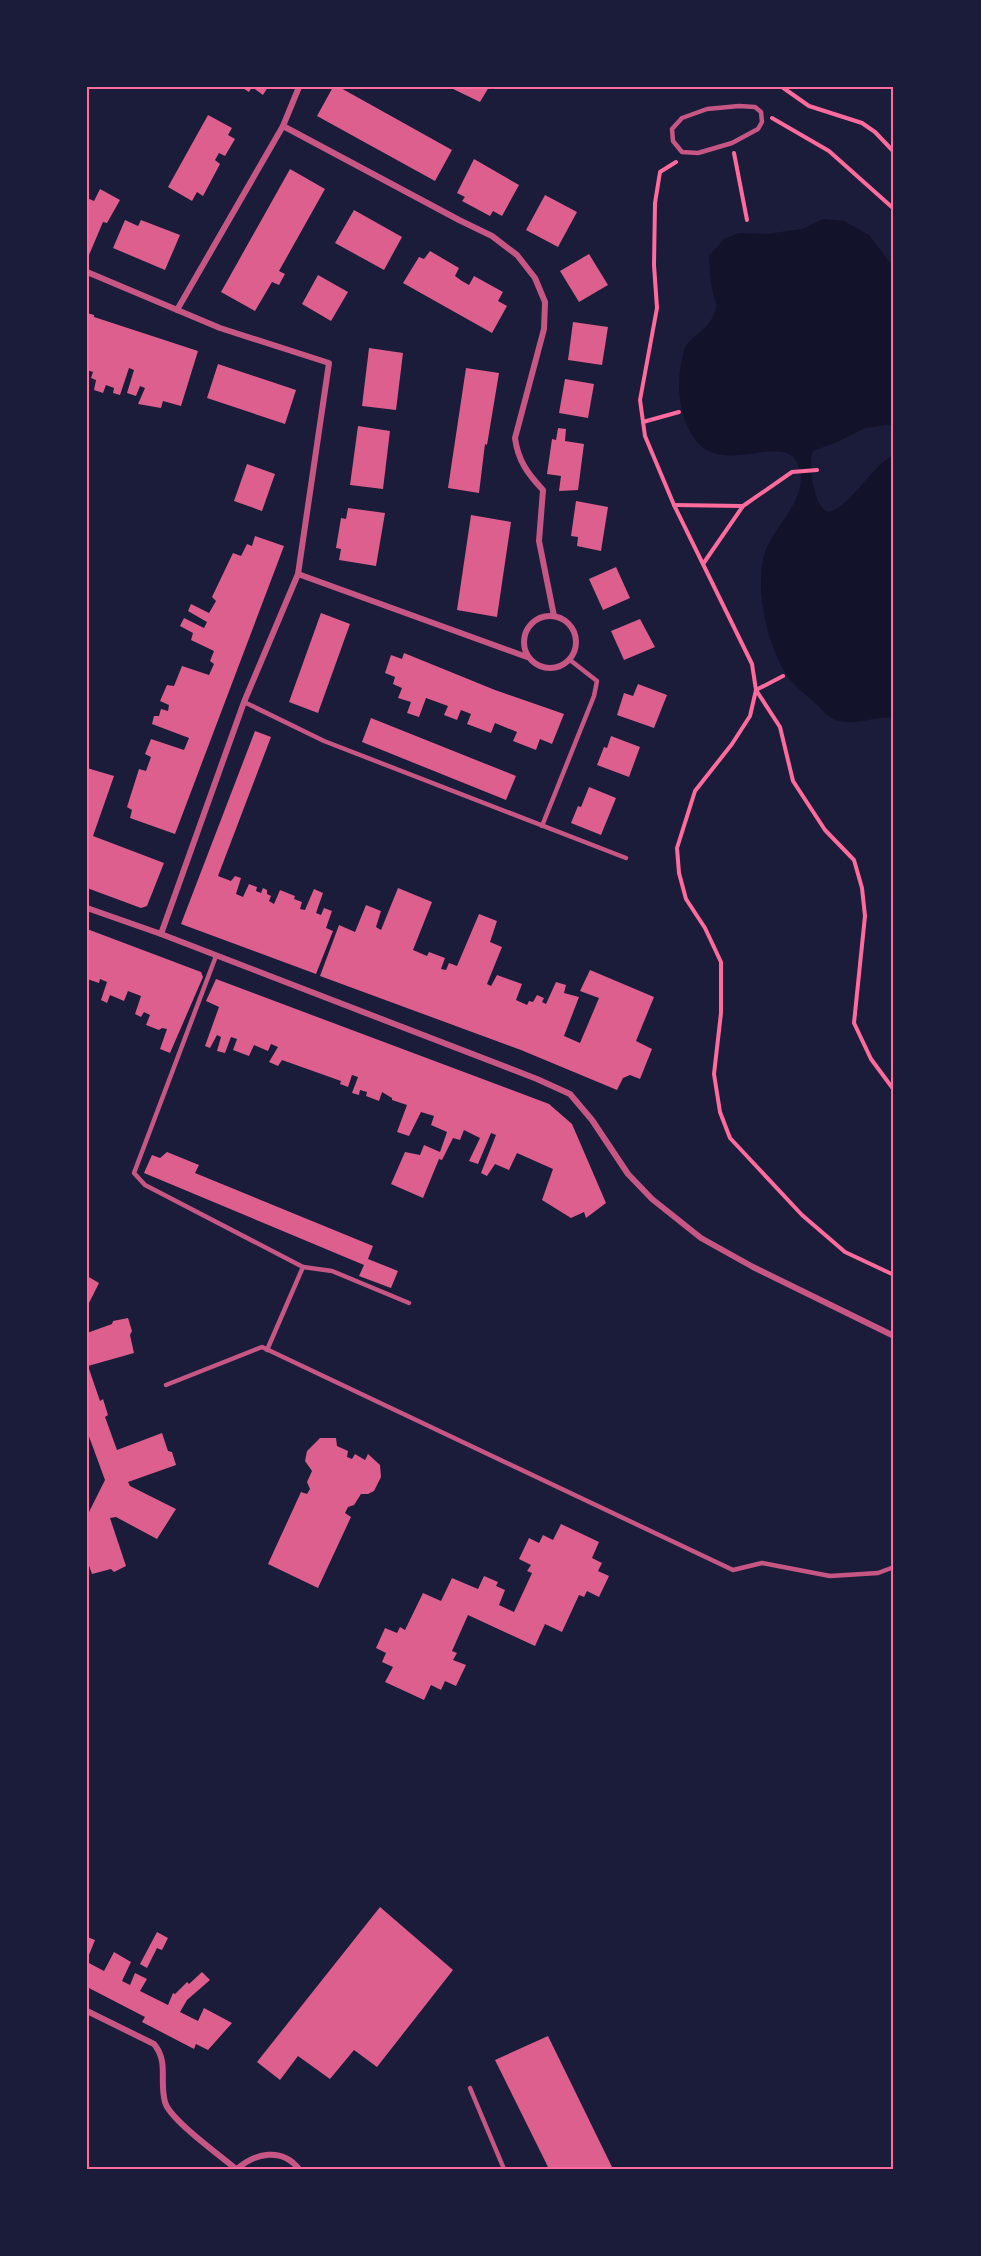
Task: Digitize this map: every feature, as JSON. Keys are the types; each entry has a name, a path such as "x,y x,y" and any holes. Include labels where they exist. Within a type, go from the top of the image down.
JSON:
{"street":[{"path":"177,310 283,126 299,87"},
{"path":"283,126 492,236 517,255 535,278 545,302 544,329 515,438 517,456 528,474 543,490 539,541 554,616"},
{"path":"87,272 220,328 329,363 298,574 244,702 161,934"},
{"path":"298,574 527,657 538,666 555,669 570,660 576,649 574,630 564,620 554,616 538,618 528,628 524,640 527,657"},
{"path":"87,908 161,934 537,1079 570,1094 592,1120 628,1174 652,1199 693,1232 753,1267 894,1336"},
{"path":"87,2012 154,2044 162,2053 165,2105 176,2118 237,2169 246,2160 258,2155 272,2154 284,2157 299,2169"}],"lane":[{"path":"739,106 755,107 761,112 762,122 758,129 732,143 698,153 682,152 673,141 672,129 682,118 707,109 739,106"},
{"path":"542,826 594,696 597,681 570,660"},
{"path":"244,702 324,741 626,858"},
{"path":"216,956 134,1173 146,1185 303,1267 332,1271 409,1303"},
{"path":"267,1350 303,1267"},
{"path":"166,1385 262,1347 734,1570 762,1563 830,1576 878,1574 894,1567"},
{"path":"470,2088 504,2169"}],"path":[{"path":"782,87 809,106 862,123 875,132 894,152"},
{"path":"761,112 829,151 894,209"},
{"path":"732,143 747,220"},
{"path":"682,152 677,161 660,172 655,203 654,266 657,308 640,400 643,422 653,459 752,664 756,690 750,716 732,744 695,791 677,848 678,873 686,899 705,928 721,962 721,1013 714,1074 720,1112 730,1138 802,1215 845,1252 894,1275"},
{"path":"643,422 679,412"},
{"path":"703,564 743,506 792,472 817,470"},
{"path":"674,505 743,506"},
{"path":"756,690 783,676"},
{"path":"756,690 780,727 793,781 825,830 854,860 862,888 866,916 854,1023 871,1059 894,1090"}],"shaded area":[{"path":"823,219 844,221 869,235 894,268 894,424 865,428 813,451 811,465 815,494 828,512 845,503 877,468 894,455 894,718 858,722 843,722 830,717 796,686 779,662 764,615 761,582 765,552 799,492 800,470 793,457 783,452 721,455 706,450 689,429 682,410 679,390 680,370 685,349 688,343 708,325 716,309 709,256 724,239 739,233 767,234 802,229"}],"building":[{"path":"241,87 252,87 249,92"},
{"path":"252,87 268,87 263,95"},
{"path":"333,87 339,87 452,150 435,181 317,116"},
{"path":"449,87 489,87 480,102"},
{"path":"208,115 232,128 228,135 235,139 225,156 219,153 215,160 220,164 203,196 197,192 192,201 168,187"},
{"path":"474,159 519,185 502,216 493,211 490,216 462,201 465,197 457,193"},
{"path":"290,169 325,189 279,271 285,274 279,285 272,282 255,311 221,292"},
{"path":"100,189 120,200 107,223 103,222 87,255 87,198 94,201"},
{"path":"545,195 577,212 558,247 526,230"},
{"path":"354,210 402,237 384,270 335,243"},
{"path":"125,220 138,226 141,220 180,235 165,270 113,248"},
{"path":"430,251 459,268 455,276 469,285 474,276 503,292 498,301 507,306 492,333 403,283 419,257 424,259"},
{"path":"589,254 608,285 579,302 560,271"},
{"path":"318,275 348,292 331,321 302,304"},
{"path":"87,313 198,351 181,406 163,401 161,408 138,404 145,388 140,386 136,396 127,393 134,370 129,368 120,395 113,393 114,388 106,385 103,393 94,390 96,380 91,378 93,372 87,370"},
{"path":"573,322 608,327 602,365 568,360"},
{"path":"369,348 403,353 396,410 362,406"},
{"path":"218,364 296,390 285,424 207,398"},
{"path":"466,368 499,373 487,445 485,444 479,493 448,488"},
{"path":"565,379 594,384 588,418 559,413"},
{"path":"358,426 390,431 383,489 350,485"},
{"path":"558,428 566,429 565,441 584,444 578,490 559,491 561,476 547,474 552,439 556,440"},
{"path":"247,464 275,474 262,511 234,501"},
{"path":"576,501 608,507 601,551 577,546 578,537 571,536"},
{"path":"348,508 385,513 376,566 339,560 341,549 336,548 341,518 346,519"},
{"path":"471,515 511,522 497,617 457,610"},
{"path":"255,536 284,546 175,834 130,818 132,810 127,807 139,769 146,771 151,757 145,754 151,739 184,750 189,738 152,724 154,716 159,716 161,709 168,711 169,705 160,701 167,685 174,686 182,666 209,675 214,664 210,661 214,651 191,640 193,633 180,626 184,618 204,628 207,622 188,611 191,604 209,613 216,601 212,597 233,553 241,556 247,544 252,546"},
{"path":"616,567 630,598 603,610 589,579"},
{"path":"321,613 350,624 318,713 289,702"},
{"path":"640,619 655,647 624,660 611,631"},
{"path":"404,653 495,690 564,714 552,744 540,739 536,750 513,741 517,732 495,723 491,733 467,724 471,714 461,710 457,720 444,715 448,706 426,698 419,717 407,713 411,702 398,698 402,688 393,684 395,677 385,673 391,655 402,659"},
{"path":"638,684 667,695 654,728 617,715 624,693 633,696"},
{"path":"371,718 516,776 506,800 362,742"},
{"path":"255,731 271,737 218,876 231,881 235,876 241,878 236,894 243,897 249,884 257,887 256,891 261,893 263,888 267,890 267,894 271,896 269,901 274,904 280,890 295,896 294,899 302,902 300,909 305,910 314,889 323,893 316,913 321,915 324,908 332,911 326,928 333,931 316,974 181,924"},
{"path":"611,736 640,747 629,777 597,765"},
{"path":"87,768 114,776 93,836 164,863 147,906 141,908 87,888"},
{"path":"589,787 616,798 601,835 571,823"},
{"path":"398,888 432,902 413,950 427,956 429,952 445,958 441,969 446,970 449,963 457,966 479,914 497,921 490,942 502,947 487,984 491,986 497,975 522,984 516,1000 527,1005 529,1001 533,1002 537,995 544,998 542,1002 546,1004 556,982 566,985 564,993 579,997 564,1036 580,1043 599,998 580,991 590,970 654,997 636,1041 652,1049 640,1079 630,1075 623,1078 617,1090 521,1050 320,976 339,925 355,932 366,905 381,911 376,927 381,930"},
{"path":"87,929 201,972 203,977 170,1053 160,1049 167,1029 159,1030 146,1025 150,1015 144,1012 141,1017 135,1014 141,996 128,991 124,1001 110,995 107,1003 101,1000 107,982 100,979 99,983 87,979"},
{"path":"216,979 549,1104 572,1124 606,1203 586,1218 584,1212 571,1218 542,1200 553,1169 517,1153 509,1170 495,1164 487,1176 481,1173 496,1135 491,1133 478,1164 469,1161 480,1138 464,1130 460,1140 453,1138 442,1160 439,1159 423,1198 391,1184 405,1152 420,1155 424,1145 440,1152 447,1132 431,1125 434,1116 421,1112 409,1136 397,1132 407,1105 392,1100 382,1092 379,1101 366,1096 367,1092 360,1090 359,1095 352,1093 358,1077 352,1075 348,1087 340,1084 341,1081 282,1060 278,1066 269,1062 278,1047 271,1044 268,1051 254,1045 249,1056 233,1050 237,1039 231,1037 225,1053 217,1051 221,1037 217,1035 210,1048 205,1046 219,1007 206,1001"},
{"path":"167,1152 199,1165 195,1173 373,1246 368,1259 398,1271 391,1288 359,1276 364,1265 144,1173 152,1155 160,1158"},
{"path":"87,1276 99,1283 87,1307"},
{"path":"128,1318 134,1353 88,1366 100,1401 103,1399 108,1415 105,1417 117,1450 162,1433 176,1465 128,1482 130,1486 176,1509 157,1539 116,1517 110,1518 126,1566 114,1572 111,1569 92,1574 87,1560 87,1516 105,1480 87,1431 87,1333 112,1324 113,1321"},
{"path":"320,1438 336,1438 337,1446 348,1451 347,1457 352,1459 355,1454 365,1460 368,1454 380,1465 381,1477 374,1491 361,1494 354,1505 348,1507 345,1513 351,1517 318,1588 268,1564 301,1492 307,1494 310,1489 307,1482 312,1471 305,1461 307,1451"},
{"path":"561,1524 599,1542 592,1558 602,1563 598,1571 609,1576 599,1597 587,1591 584,1597 579,1595 562,1632 545,1624 535,1646 468,1615 452,1651 457,1653 453,1660 466,1665 456,1686 445,1681 441,1690 431,1685 424,1700 385,1682 393,1667 382,1662 386,1653 376,1648 385,1628 397,1633 400,1627 405,1630 423,1593 441,1601 452,1578 478,1589 484,1576 498,1582 496,1586 505,1590 499,1605 514,1612 532,1573 527,1571 531,1565 519,1559 529,1538 539,1543 543,1535 553,1540"},
{"path":"380,1907 453,1970 377,2067 354,2050 330,2079 298,2056 280,2080 257,2062"},
{"path":"157,1932 168,1938 162,1950 157,1948 147,1968 140,1964"},
{"path":"87,1937 95,1940 87,1960"},
{"path":"114,1952 131,1962 122,1981 130,1985 135,1973 147,1979 140,1991 168,2005 173,1993 175,1994 187,1982 189,1984 202,1972 210,1980 187,2000 180,2012 198,2021 204,2008 232,2023 208,2050 196,2044 194,2049 142,2022 145,2017 87,1987 87,1962 104,1971"},
{"path":"548,2036 613,2169 549,2169 495,2060"}]}
